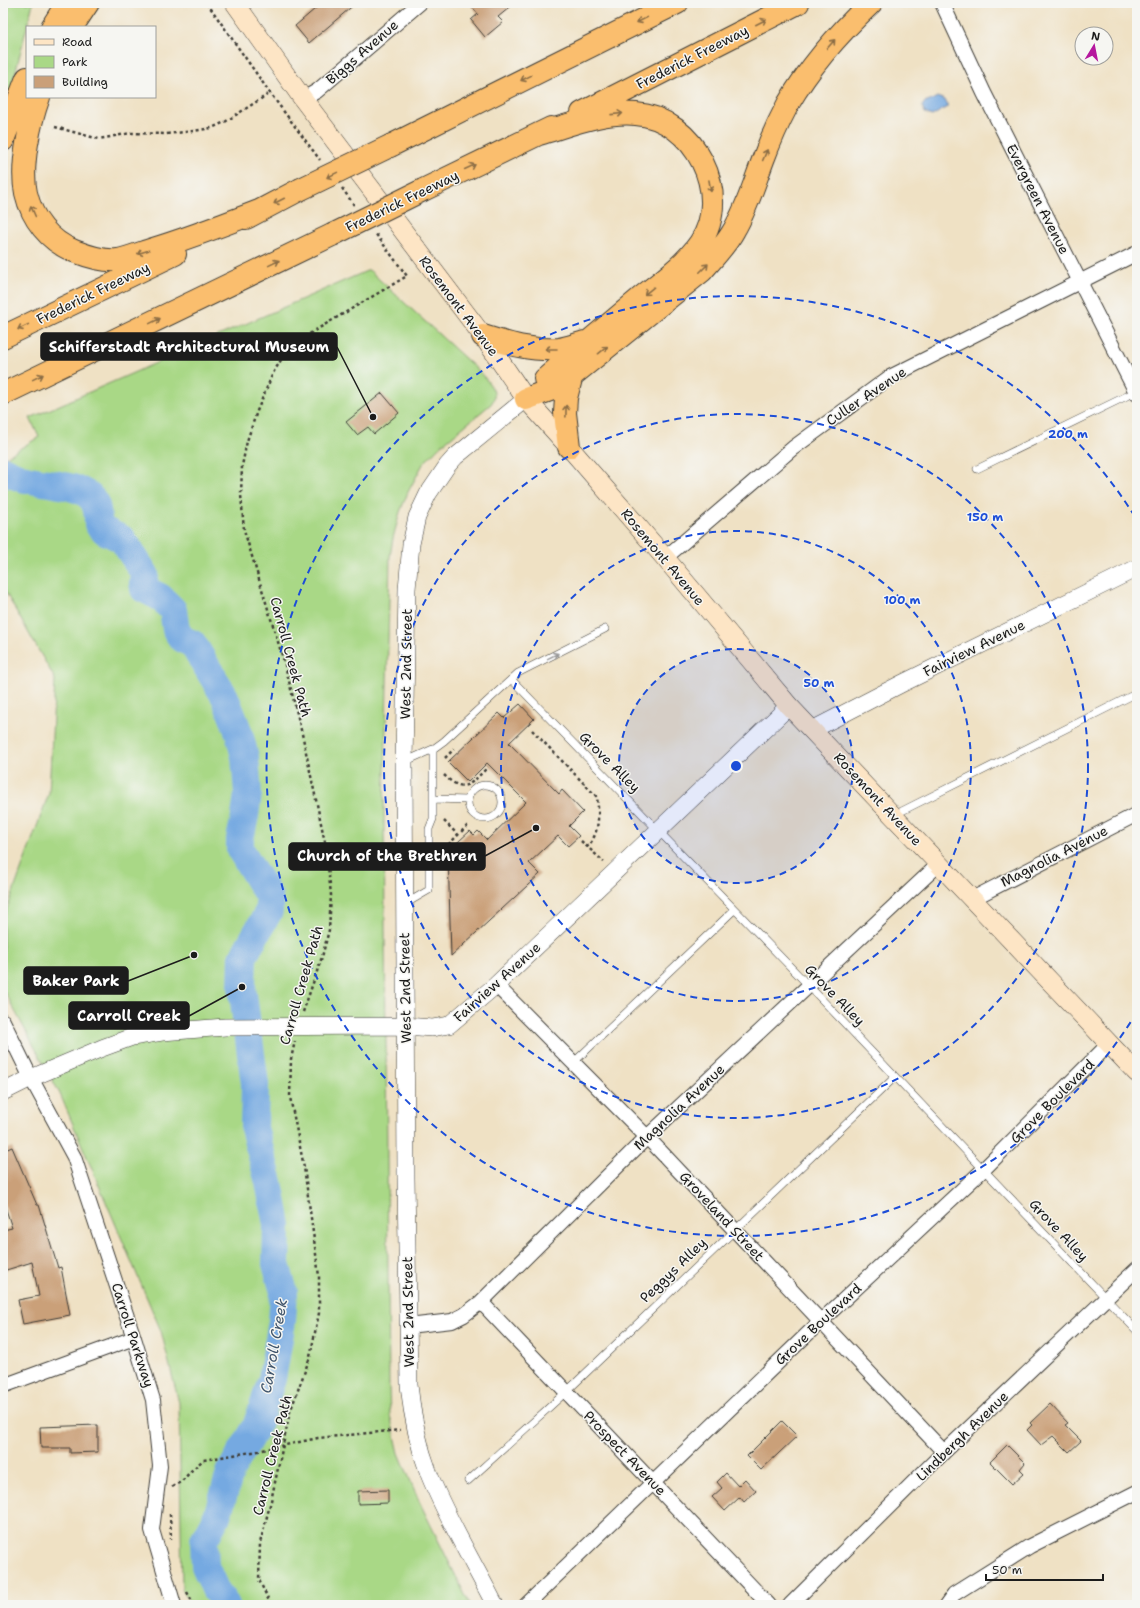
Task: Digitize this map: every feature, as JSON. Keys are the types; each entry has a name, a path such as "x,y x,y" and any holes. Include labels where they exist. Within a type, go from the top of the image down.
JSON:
{"highway":[{"path":"46,26 54,3"},
{"path":"53,26 68,3"},
{"path":"73,26 88,3"},
{"name":"Frederick Freeway","path":"3,337 184,250 299,190 677,3"},
{"name":"Frederick Freeway","path":"3,394 539,134 798,3"},
{"path":"526,399 558,387 702,271 734,232 743,214 763,158 788,105 806,76 829,46 871,3"},
{"path":"3,140 26,81"},
{"path":"39,98 32,116 25,158 26,192 34,215 44,232 64,247 89,257 117,260 168,245 259,211"},
{"path":"526,399 544,380 588,341 687,260 701,241 708,224 712,206 711,188 706,170 698,153 687,139 656,118 638,114 619,113 601,116 539,134"},
{"path":"483,336 531,349 560,349 588,341"},
{"path":"569,447 566,398 572,375"}],"main road":[{"name":"Rosemont Avenue","path":"235,3 303,100 483,336 526,399 665,558 789,706 1137,1073"}],"street":[{"name":"Biggs Avenue","path":"303,100 318,91 420,3"},
{"name":"Evergreen Avenue","path":"942,3 984,93 1137,392"},
{"name":"Culler Avenue","path":"665,558 793,448 890,377 1137,253"},
{"name":"West 2nd Street","path":"495,1605 442,1503 429,1474 415,1427 409,1385 404,904 404,762 407,589 411,544 417,517 436,480 451,461 526,399"},
{"name":"Fairview Avenue","path":"812,730 901,684 1137,568"},
{"name":"Fairview Avenue","path":"3,1092 102,1048 132,1037 184,1029 225,1027 406,1026 432,1028 449,1025 496,985 789,706"},
{"name":"Magnolia Avenue","path":"972,899 1137,814"},
{"name":"Magnolia Avenue","path":"408,1326 452,1320 464,1315 481,1302 647,1137 939,864"},
{"name":"Groveland Street","path":"496,985 647,1137 944,1452"},
{"name":"Carroll Parkway","path":"3,1021 74,1156 153,1400 160,1466 152,1530 174,1605"},
{"name":"Grove Boulevard","path":"526,1605 652,1482 821,1321 984,1170 1109,1044"},
{"name":"Lindbergh Avenue","path":"790,1605 944,1452 1137,1269"},
{"name":"Prospect Avenue","path":"481,1302 769,1605"},
{"path":"3,1386 134,1338"},
{"path":"946,1605 954,1594 1030,1546 1137,1492"}],"lane":[{"path":"977,469 1137,392"},
{"path":"404,762 433,749 512,680 518,673 605,629"},
{"name":"Grove Alley","path":"512,680 809,986 1137,1331"},
{"path":"893,816 1137,693"},
{"path":"404,904 429,890 429,829 433,819 433,749"},
{"path":"486,785 498,791 501,796 500,809 495,815 489,818 476,816 468,807 468,800 469,794 475,789 486,785"},
{"path":"433,799 468,800"},
{"path":"573,1063 734,910"},
{"name":"Peggys Alley","path":"468,1481 566,1392 896,1077"}],"path":[{"path":"208,4 270,93 322,163"},
{"path":"55,127 99,139 131,133 166,134 194,131 212,128 225,122 270,93"},
{"path":"341,188 355,207"},
{"name":"Carroll Creek Path","path":"271,1605 258,1580 260,1543 284,1446 290,1412 310,1357 319,1313 319,1276 317,1260 304,1167 290,1097 291,1059 299,1027 322,957 329,930 331,895 326,847 303,738 284,665 244,530 241,495 242,466 247,441 257,410 273,373 286,352 309,334 407,276 374,232"},
{"path":"532,730 597,797 597,832 595,838 587,847"},
{"path":"444,760 456,747"},
{"path":"442,773 456,785 464,787 470,784 488,767"},
{"path":"443,819 458,835"},
{"path":"437,856 468,825"},
{"path":"581,841 614,873"},
{"path":"158,1486 172,1487 182,1481 203,1460 258,1452 318,1438 415,1427"},
{"path":"172,1487 172,1494"},
{"path":"171,1508 172,1544"},
{"path":"186,1590 194,1605"}],"green space":[{"path":"3,3 33,3 5,113 3,116"},
{"path":"369,270 481,373 490,384 494,392 491,404 438,448 423,464 408,492 400,512 393,538 390,556 384,812 390,1415 399,1453 419,1501 470,1605 191,1605 182,1589 179,1403 161,1331 60,1094 3,989 3,920 49,793 55,679 3,588 3,459 39,437 30,418"}],"water":[{"path":"937,97 945,100 947,107 932,116 925,113 922,106 926,101 928,102"}],"building":[{"path":"322,3 356,3 309,43 295,26"},
{"path":"469,3 515,3 498,17 503,22 485,37 471,20 478,14"},
{"path":"382,393 399,413 374,434 368,427 357,435 346,422"},
{"path":"520,704 534,719 509,743 559,794 562,790 583,812 569,826 579,836 568,846 558,836 529,863 540,874 451,956 448,851 470,831 474,835 478,831 487,840 526,802 487,763 468,782 448,762 499,713 504,718"},
{"path":"12,1147 37,1205 39,1205 58,1268 61,1267 70,1315 23,1324 18,1300 39,1296 32,1262 3,1271 3,1230 12,1228 3,1200 3,1151"},
{"path":"1050,1404 1068,1423 1065,1425 1081,1441 1069,1452 1053,1436 1041,1445 1027,1430 1032,1425 1030,1423"},
{"path":"782,1421 797,1436 761,1470 747,1456"},
{"path":"98,1425 98,1452 70,1453 70,1448 41,1448 40,1427"},
{"path":"1007,1445 1025,1463 1020,1469 1024,1473 1012,1484 990,1462"},
{"path":"726,1473 738,1486 745,1479 756,1491 744,1502 740,1497 725,1511 712,1497 722,1488 717,1482"},
{"path":"388,1490 388,1503 358,1504 358,1491"}],"waterway":[{"name":"Carroll Creek","path":"3,470 17,477 72,488 80,491 93,500 97,509 98,524 105,531 122,539 145,574 143,582 144,589 160,597 173,610 176,630 182,639 193,644 225,697 239,733 245,757 248,794 240,839 240,849 269,897 269,911 243,957 242,987 255,1084 254,1128 269,1182 277,1225 276,1264 284,1292 282,1321 272,1379 256,1427 231,1470 217,1516 204,1540 205,1566 215,1589 226,1605"}],"place":[{"name":"Schifferstadt Architectural Museum","path":"373,417"},
{"name":"Church of the Brethren","path":"536,828"},
{"name":"Baker Park","path":"194,955"},
{"name":"Carroll Creek","path":"242,987"}]}
